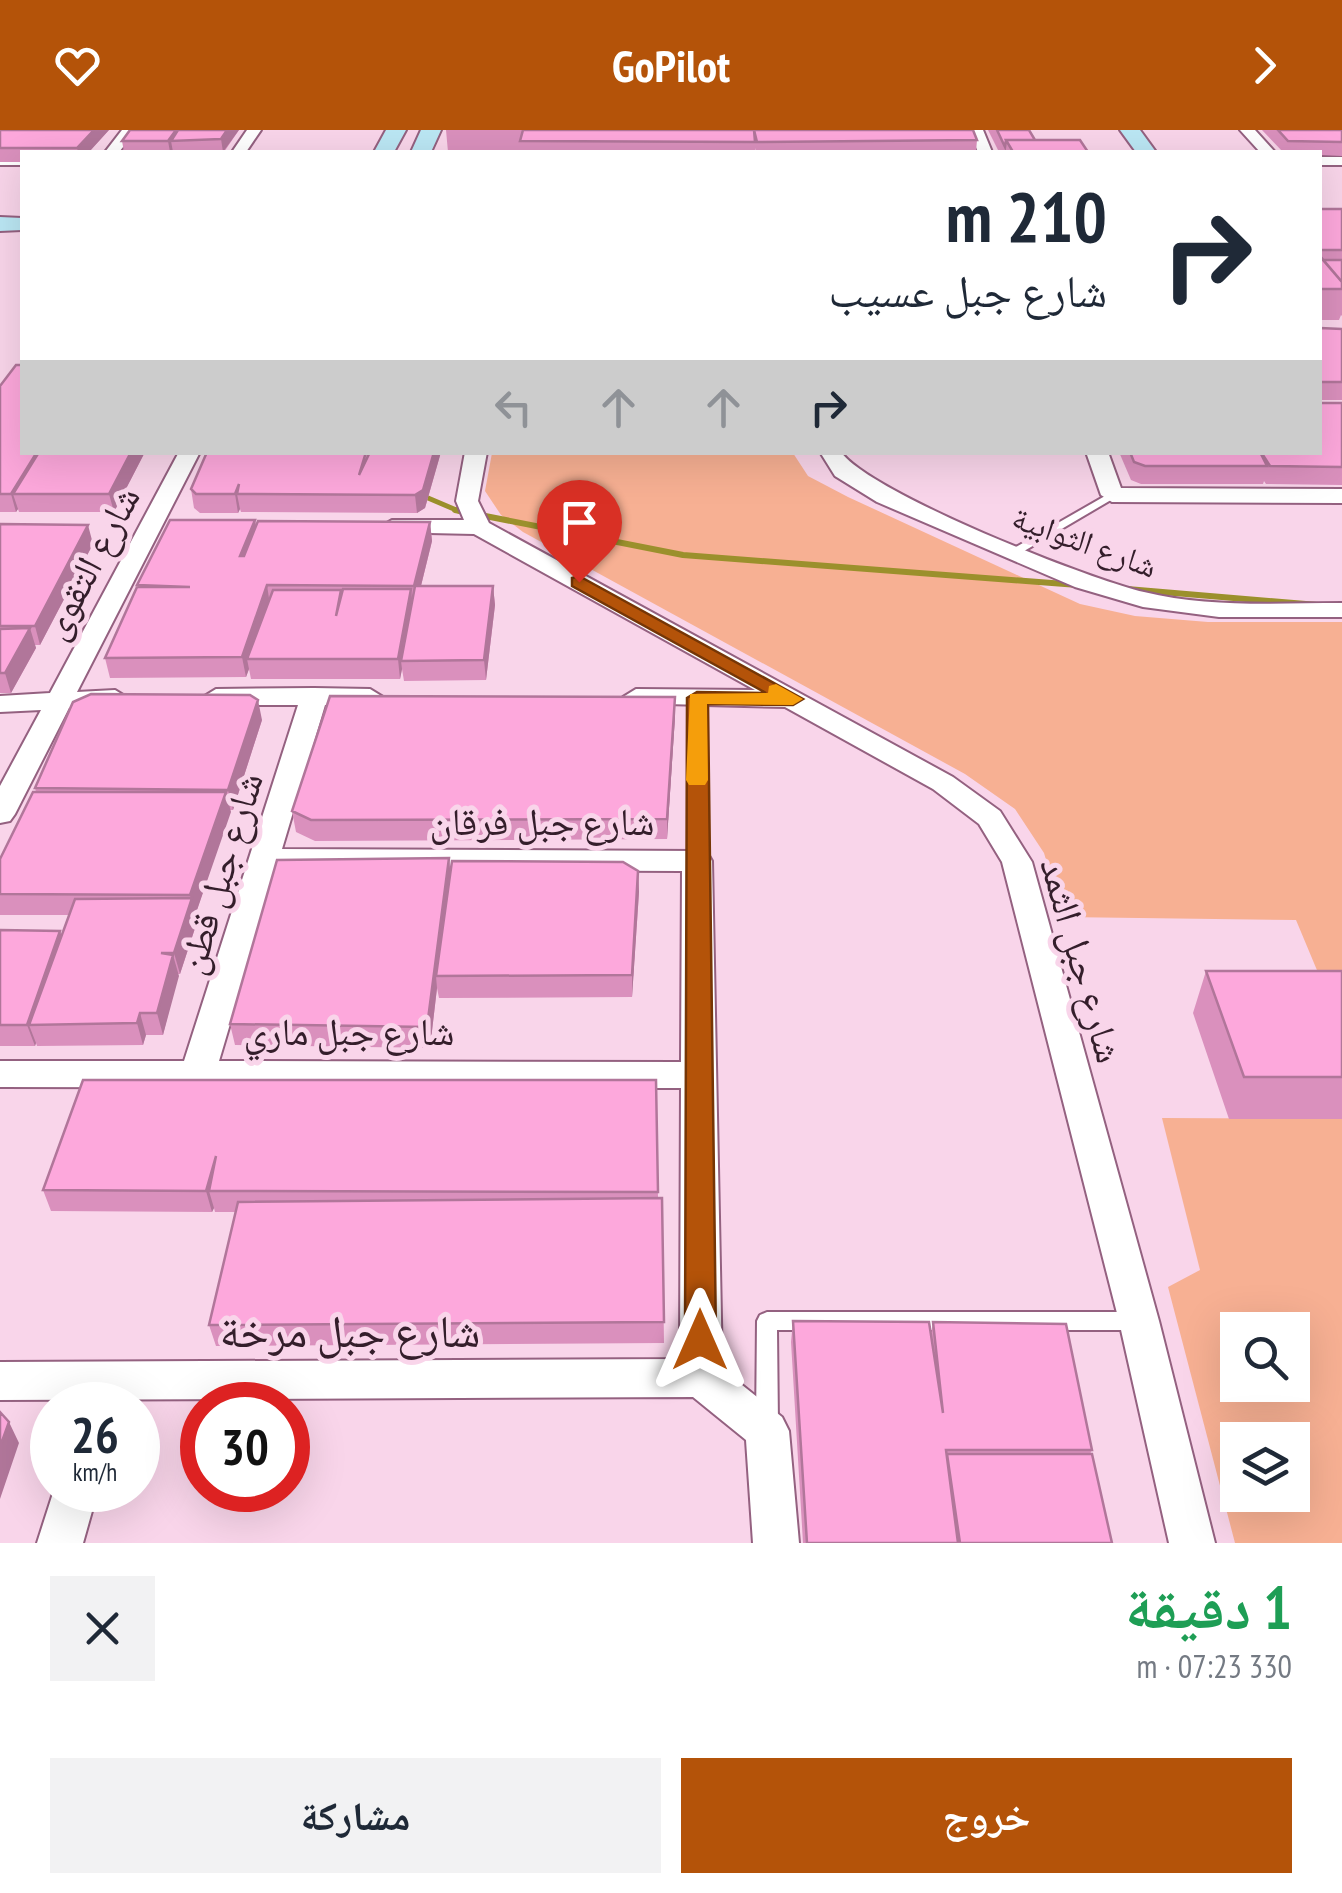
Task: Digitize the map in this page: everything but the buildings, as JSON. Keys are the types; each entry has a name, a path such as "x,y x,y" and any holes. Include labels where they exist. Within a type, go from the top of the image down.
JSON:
{"street":[{"path":"114,150 130,130"},
{"path":"1247,130 1266,150"},
{"name":"شارع التقوى","path":"0,814 58,703 160,526 189,455"},
{"path":"363,527 479,527 466,501 475,455"},
{"name":"شارع الثوابية","path":"832,455 843,471 885,497 1084,582 1143,600 1218,610 1342,610"},
{"path":"1098,455 1112,495 1342,496"},
{"name":"شارع جبل الثمد","path":"479,527 943,782 990,818 1017,862 1139,1321 1192,1543"},
{"path":"652,698 680,692 704,676 712,655"},
{"name":"شارع جبل قطن","path":"198,1072 267,859 314,696"},
{"path":"195,697 394,697"},
{"path":"612,697 793,699"},
{"path":"0,704 144,698"},
{"name":"شارع جبل فرقان","path":"267,859 697,860"},
{"path":"697,860 700,1378 767,1431 776,1543"},
{"name":"شارع جبل ماري","path":"0,1074 698,1074"},
{"name":"شارع جبل مرخة","path":"160,1392 700,1378"},
{"name":"شارع جبل مرخة","path":"0,1381 30,1384"},
{"path":"60,1543 69,1512"}],"lane":[{"path":"1014,551 1112,495"},
{"path":"697,698 697,860"},
{"path":"767,1431 767,1321 1139,1321"}],"shaded area":[{"path":"492,455 794,455 808,476 848,497 1080,604 1135,616 1208,622 1342,622 1342,1030 1296,920 1063,917 1044,853 1015,809 965,774 523,532 501,515 485,491"},
{"path":"1162,1118 1342,1119 1342,1543 1235,1543 1227,1512 1310,1512 1310,1422 1220,1422 1220,1486 1168,1287 1200,1270"}],"waterway":[{"path":"421,495 457,510"},
{"path":"457,510 683,555 1078,585"},
{"path":"1127,589 1342,607"}],"slow traffic":[{"path":"697,780 697,698 793,699 776,690"}],"route":[{"path":"579,582 793,699 697,698 700,1340"}]}
